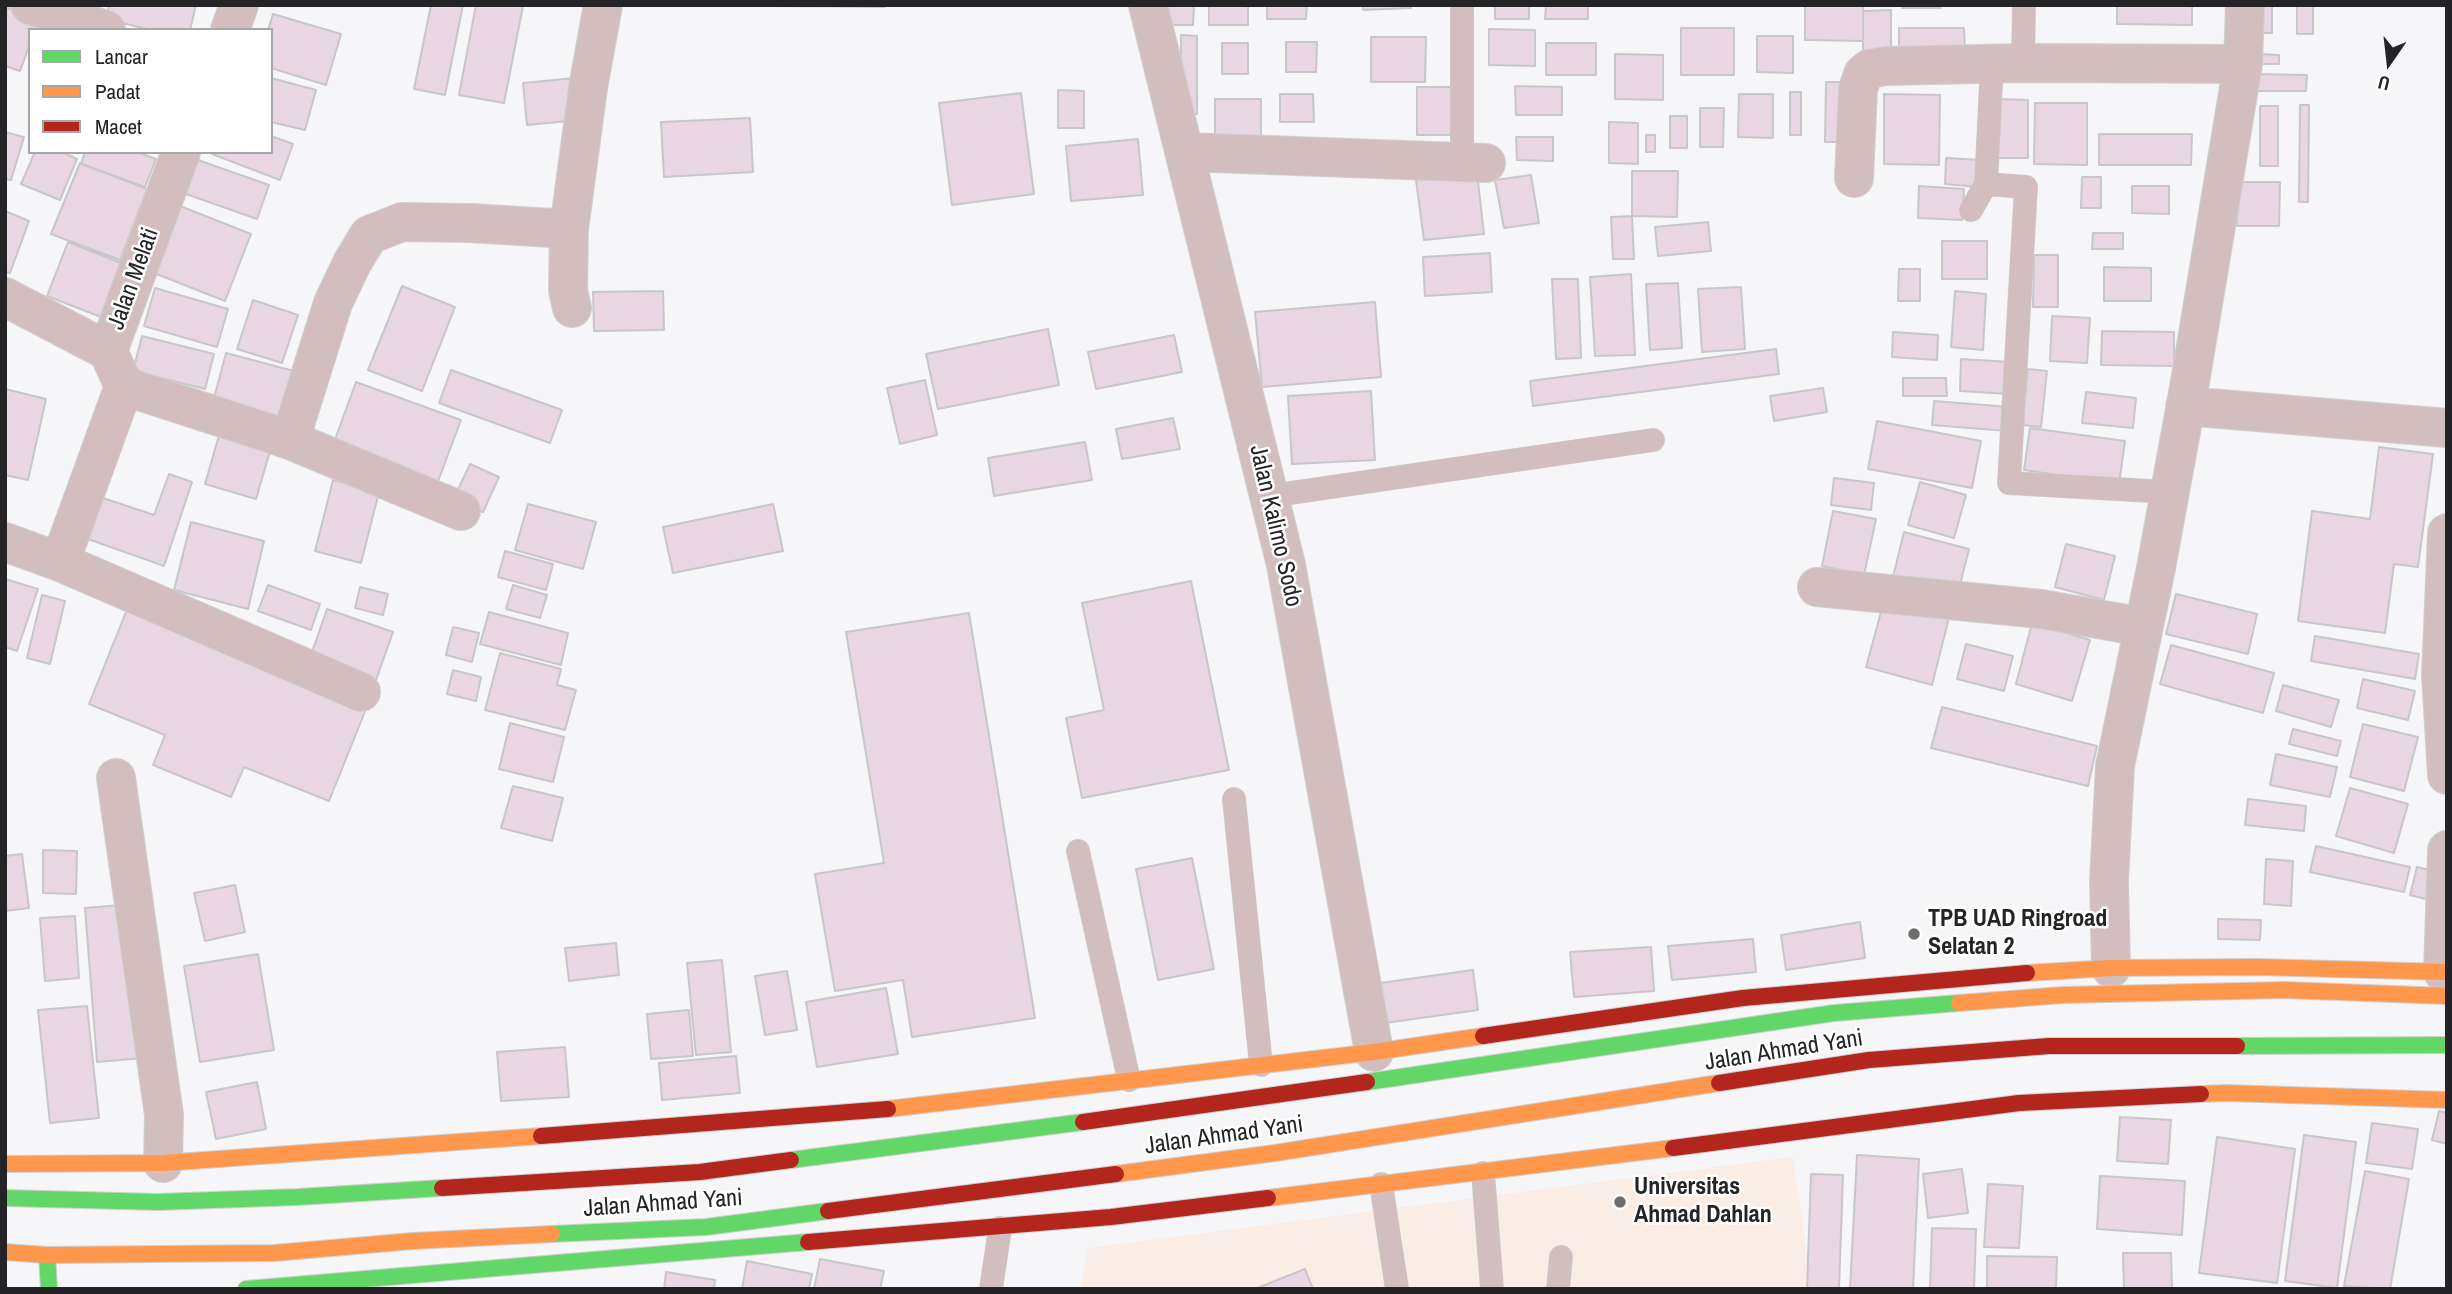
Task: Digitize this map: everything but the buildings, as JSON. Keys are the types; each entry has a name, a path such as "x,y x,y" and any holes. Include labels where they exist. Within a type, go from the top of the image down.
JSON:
{"main road":[{"path":"5,1164 163,1163 886,1109 1374,1052 1743,998 1967,977 2111,968 2257,967 2446,980"},
{"name":"Jalan Ahmad Yani","path":"5,1198 158,1202 284,1198 699,1172 1263,1104 1834,1013 2063,995 2284,990 2446,980"},
{"name":"Jalan Ahmad Yani","path":"5,1252 47,1255 274,1253 413,1241 706,1227 1869,1060 2049,1046 2447,1045"},
{"path":"246,1289 1111,1217 1483,1173 2019,1103 2226,1093 2447,1100"},
{"path":"47,1255 48,1289"}],"street":[{"path":"30,5 100,28"},
{"path":"231,28 239,5"},
{"path":"572,308 568,290 569,229 588,88 603,5"},
{"name":"Jalan Kalimo Sodo","path":"1148,5 1286,565 1374,1052"},
{"path":"2111,968 2109,881 2115,766 2185,406 2243,64 2245,5"},
{"path":"1854,178 1858,89 1863,74 1869,69 1886,66 2008,64 2243,64"},
{"path":"1186,152 1474,162"},
{"name":"Jalan Melati","path":"124,386 108,351 180,154"},
{"path":"290,440 333,303 369,235 402,222 569,229"},
{"path":"5,297 108,351"},
{"path":"60,562 124,386 290,440 461,512"},
{"path":"2185,406 2447,428"},
{"path":"2447,533 2441,674 2447,775"},
{"path":"5,542 60,562 361,692"},
{"path":"1817,587 2041,608 2143,627"},
{"path":"116,778 164,1115 163,1163"},
{"path":"2446,980 2447,850"}],"lane":[{"path":"1462,5 1474,162"},
{"path":"1971,210 1986,184 2008,64 2024,5"},
{"path":"1986,184 2026,187 2009,483 2169,492"},
{"path":"1270,496 1653,440"},
{"path":"1234,799 1261,1065"},
{"path":"1078,851 1129,1080"},
{"path":"1483,1173 1492,1289"},
{"path":"1381,1184 1397,1289"},
{"path":"991,1289 1000,1228"},
{"path":"1558,1289 1562,1257"}],"shaded area":[{"name":"Universitas Ahmad Dahlan","path":"1793,1157 1812,1289 1080,1289 1088,1248"}],"traffic: fast":[{"path":"1367,1082 1834,1013 1959,1003"},
{"path":"2237,1046 2447,1045"},
{"path":"791,1160 1083,1122"},
{"path":"5,1198 158,1202 442,1188"},
{"path":"552,1234 706,1227 828,1211"},
{"path":"246,1289 808,1242"},
{"path":"47,1255 49,1289"}],"traffic: slow":[{"path":"2027,973 2111,968 2257,967 2447,972"},
{"path":"1959,1003 2063,995 2284,990 2447,996"},
{"path":"888,1109 1374,1052 1483,1036"},
{"path":"1116,1174 1275,1153 1719,1083"},
{"path":"2201,1094 2447,1100"},
{"path":"5,1164 163,1163 541,1136"},
{"path":"1268,1198 1673,1148"},
{"path":"5,1252 47,1255 274,1253 413,1241 552,1234"}],"traffic: jam":[{"path":"1483,1036 1743,998 2027,973"},
{"path":"1719,1083 1869,1060 2049,1046 2237,1046"},
{"path":"1083,1122 1367,1082"},
{"path":"1673,1148 2019,1103 2201,1094"},
{"path":"541,1136 888,1109"},
{"path":"442,1188 700,1172 791,1160"},
{"path":"828,1211 1116,1174"},
{"path":"808,1242 1111,1217 1268,1198"}],"place":[{"name":"TPB UAD Ringroad Selatan 2","path":"1914,934"},
{"name":"Universitas Ahmad Dahlan","path":"1620,1202"}]}
